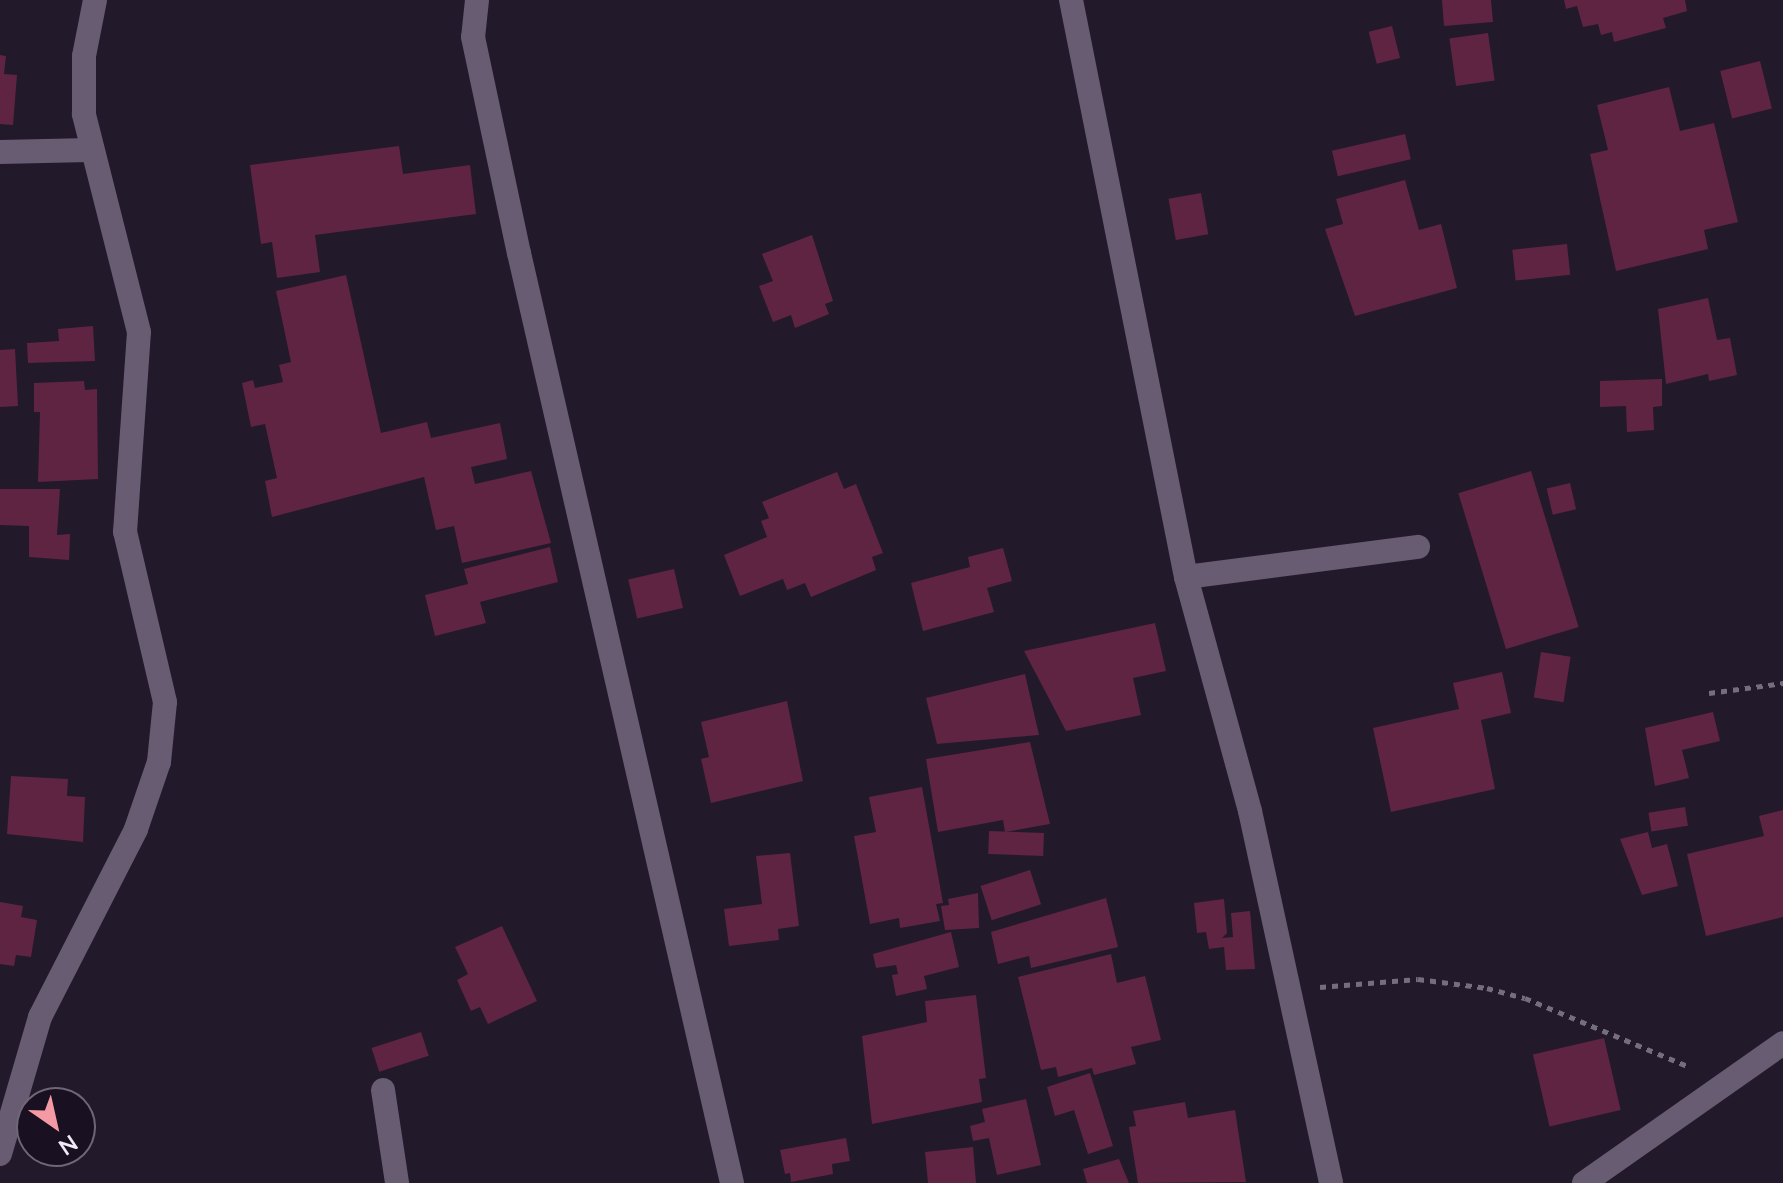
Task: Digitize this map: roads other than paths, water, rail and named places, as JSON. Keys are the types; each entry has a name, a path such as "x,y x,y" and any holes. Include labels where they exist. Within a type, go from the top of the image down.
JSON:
{"street":[{"path":"0,1154 40,1017 136,829 159,762 165,702 125,532 139,332 125,264 90,150 81,85 95,0"},
{"path":"477,0 473,37 519,253 732,1183"},
{"path":"1071,0 1186,577 1291,990 1331,1183"},
{"path":"0,152 90,150"},
{"path":"1186,577 1418,547"},
{"path":"1584,1183 1729,1084 1783,1043"},
{"path":"383,1090 397,1183"}]}
